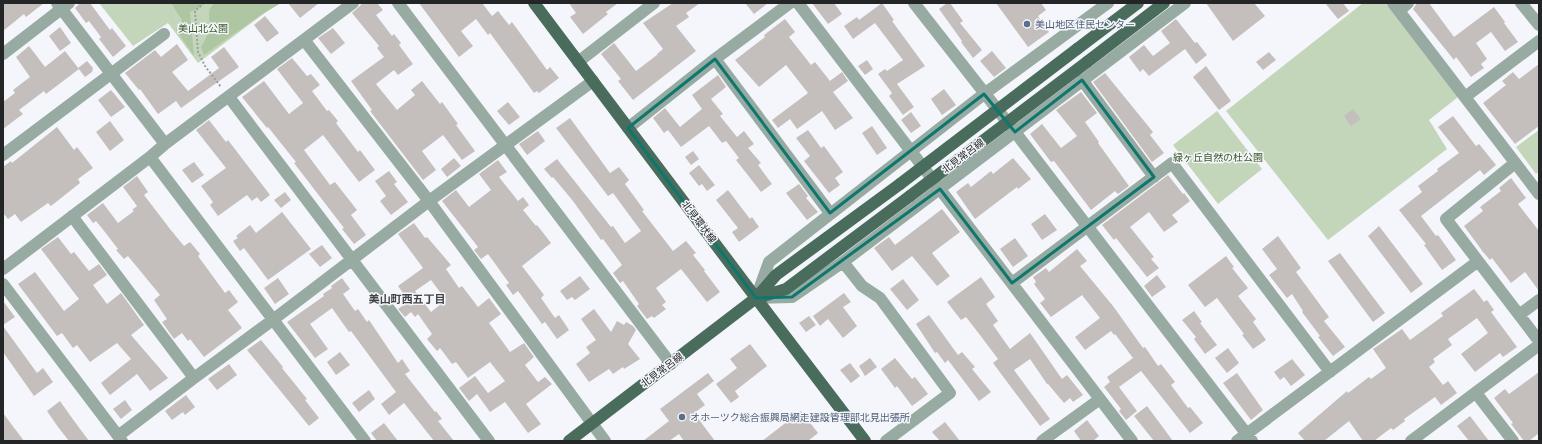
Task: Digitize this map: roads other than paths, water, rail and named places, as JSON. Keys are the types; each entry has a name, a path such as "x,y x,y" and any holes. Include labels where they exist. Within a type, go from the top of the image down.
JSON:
{"main road":[{"name":"北見環状線","path":"534,3 865,441"},
{"name":"北見常呂線","path":"569,441 756,298 776,275 900,184 1138,3"},
{"name":"北見常呂線","path":"756,298 786,289 1164,3"}],"street":[{"path":"3,269 150,157 164,144 353,3"},
{"path":"398,3 671,364"},
{"path":"578,62 654,3"},
{"path":"628,128 715,59 790,3"},
{"path":"798,3 1132,441"},
{"path":"914,3 1088,226 1245,439 1330,372 1477,262"},
{"path":"1108,3 984,94 769,262 756,298 792,297 843,262 1185,3"},
{"path":"1408,3 1396,7 1515,163 1538,190"},
{"path":"1522,3 1539,25"},
{"path":"3,54 62,5 111,74 164,144"},
{"path":"3,155 164,34"},
{"path":"304,41 429,201 605,441"},
{"path":"1465,97 1539,41"},
{"path":"715,59 830,214"},
{"path":"3,284 120,438 194,378 593,80"},
{"path":"1082,80 1154,177"},
{"path":"229,97 489,441"},
{"path":"150,157 366,441"},
{"path":"1012,283 1172,163 1330,372"},
{"path":"1515,163 1446,219 1477,262 1539,341"},
{"path":"72,216 194,378"},
{"path":"843,262 862,286 880,298 950,393 886,441"},
{"path":"1519,315 1539,300"},
{"path":"1411,441 1539,345"},
{"path":"1476,393 1513,441"},
{"path":"1042,441 1100,399"}],"place":[{"name":"美山地区住民センター","path":"1027,24"},
{"name":"オホーツク総合振興局網走建設管理部北見出張所","path":"682,417"}],"district":[{"name":"美山町西五丁目","path":"407,299"}],"park label":[{"name":"美山北公園","path":"203,28"},
{"name":"緑ヶ丘自然の杜公園","path":"1218,157"}]}
